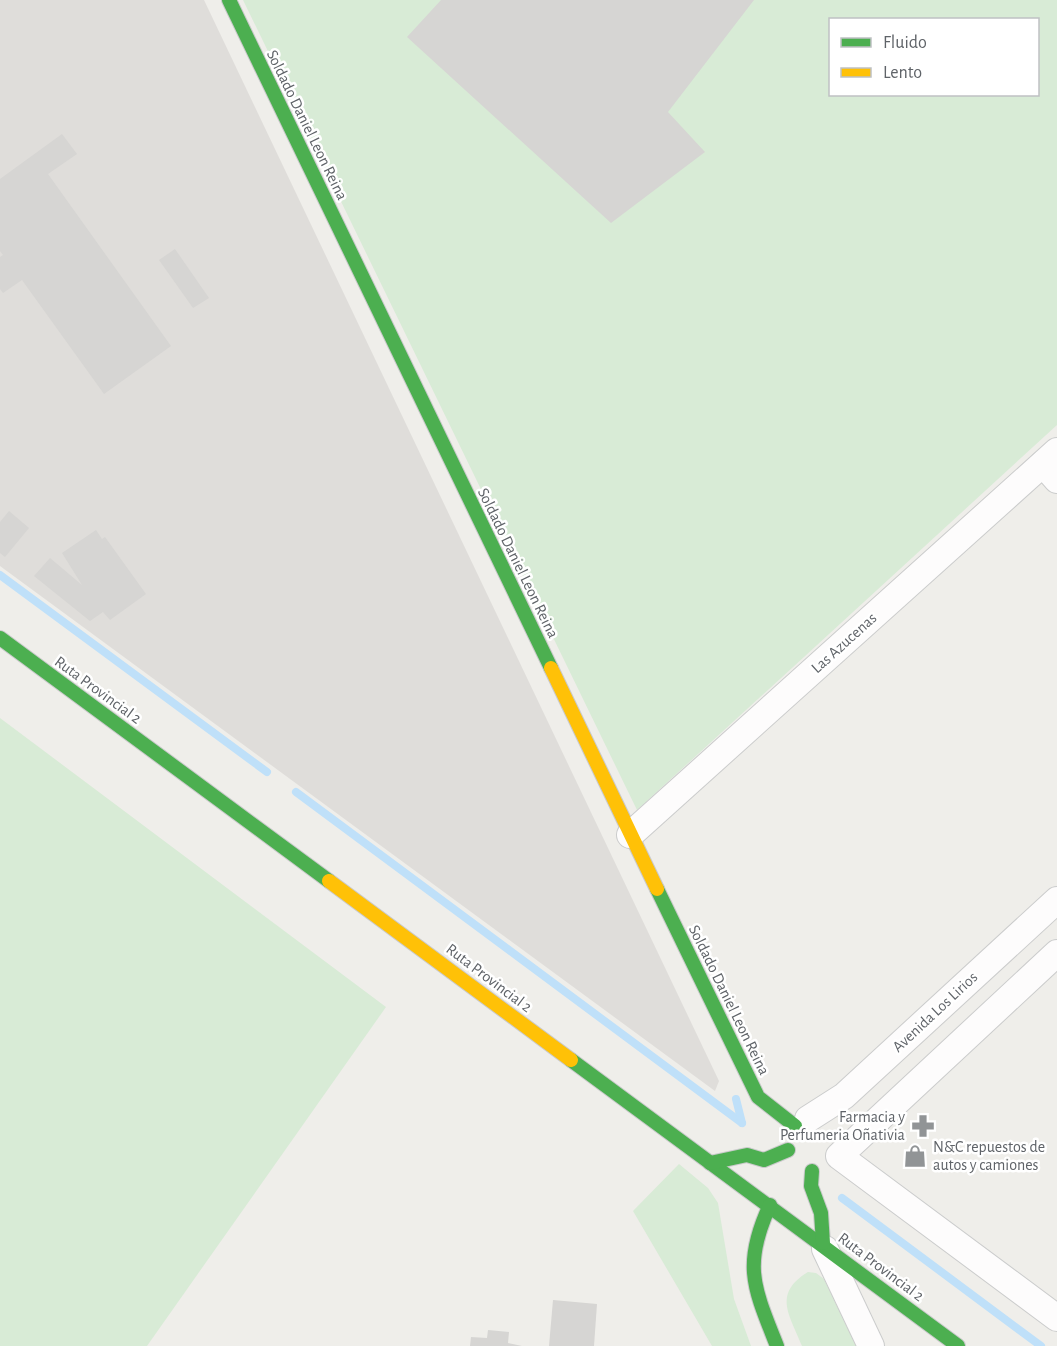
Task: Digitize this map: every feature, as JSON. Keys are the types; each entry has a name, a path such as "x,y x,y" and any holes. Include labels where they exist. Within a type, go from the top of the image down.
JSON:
{"main road":[{"name":"Soldado Daniel Leon Reina","path":"229,0 758,1097 797,1132"},
{"name":"Ruta Provincial 2","path":"0,638 958,1346"},
{"path":"710,1163 747,1155 764,1161 797,1132"},
{"path":"812,1172 811,1194 821,1212 823,1244"},
{"path":"770,1205 754,1241 754,1270 758,1297 777,1346"}],"street":[{"name":"Las Azucenas","path":"630,835 1052,465"},
{"name":"Avenida Los Lirios","path":"797,1132 844,1096 1057,900"},
{"path":"839,1156 840,1139 832,1125 817,1118 797,1132 797,1165 812,1172 828,1168 1057,953"},
{"path":"839,1156 1057,1318"},
{"path":"823,1244 871,1346"}],"shaded area":[{"path":"0,0 204,0 719,1081 715,1091 0,566"}],"green space":[{"path":"243,0 1057,0 1057,425 637,810"},
{"path":"0,718 386,1007 147,1346 0,1346"},
{"path":"679,1164 708,1188 718,1203 734,1299 751,1346 712,1346 633,1211"},
{"path":"808,1272 816,1273 824,1279 856,1346 802,1346 789,1315 787,1297 790,1288"}],"building":[{"path":"441,0 754,0 668,112 705,152 611,223 407,37"},
{"path":"62,134 77,154 48,174 171,346 104,394 22,280 3,293 0,289 0,257 3,255 0,251 0,179"},
{"path":"175,249 209,298 193,308 159,260"},
{"path":"9,511 29,528 5,557 0,553 0,522"},
{"path":"96,530 102,539 105,537 146,594 110,620 103,612 90,621 34,576 50,558 82,585 62,553"},
{"path":"553,1300 597,1304 594,1346 549,1346"},
{"path":"488,1330 509,1332 508,1343 522,1346 470,1346 471,1337 487,1338"}],"waterway":[{"path":"0,575 267,772"},
{"path":"296,792 742,1123"},
{"path":"736,1099 742,1123"},
{"path":"842,1198 1041,1346"}],"traffic: fast":[{"path":"229,0 551,668"},
{"path":"0,638 329,881"},
{"path":"657,889 758,1097 795,1126"},
{"path":"571,1060 958,1346"},
{"path":"710,1163 747,1155 764,1160 788,1150"},
{"path":"812,1171 811,1186 821,1213 823,1243"},
{"path":"770,1205 756,1244 754,1276 762,1308 777,1346"}],"traffic: slow":[{"path":"551,668 657,889"},
{"path":"329,881 571,1060"}],"place":[{"name":"Farmacia y Perfumeria Oñativia","path":"923,1126"},
{"name":"N&C repuestos de autos y camiones","path":"915,1156"}]}
